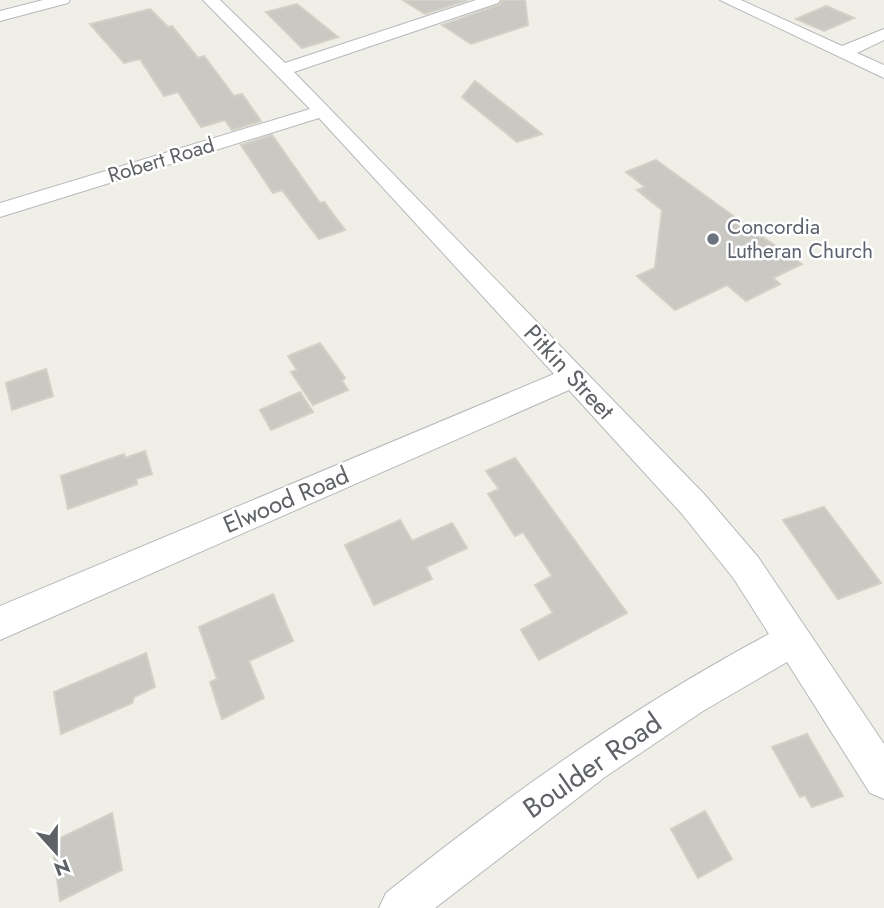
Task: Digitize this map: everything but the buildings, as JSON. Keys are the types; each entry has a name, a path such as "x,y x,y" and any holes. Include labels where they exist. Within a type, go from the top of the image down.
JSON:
{"street":[{"path":"0,16 62,0"},
{"name":"Pitkin Street","path":"211,0 323,111 693,504 746,568 884,779"},
{"path":"282,70 492,0"},
{"path":"728,0 884,72"},
{"path":"842,53 884,34"},
{"name":"Robert Road","path":"0,210 323,111"},
{"name":"Elwood Road","path":"0,624 573,377"},
{"name":"Boulder Road","path":"401,908 552,790 703,688 794,639"}],"place":[{"name":"Concordia Lutheran Church","path":"713,239"}]}
